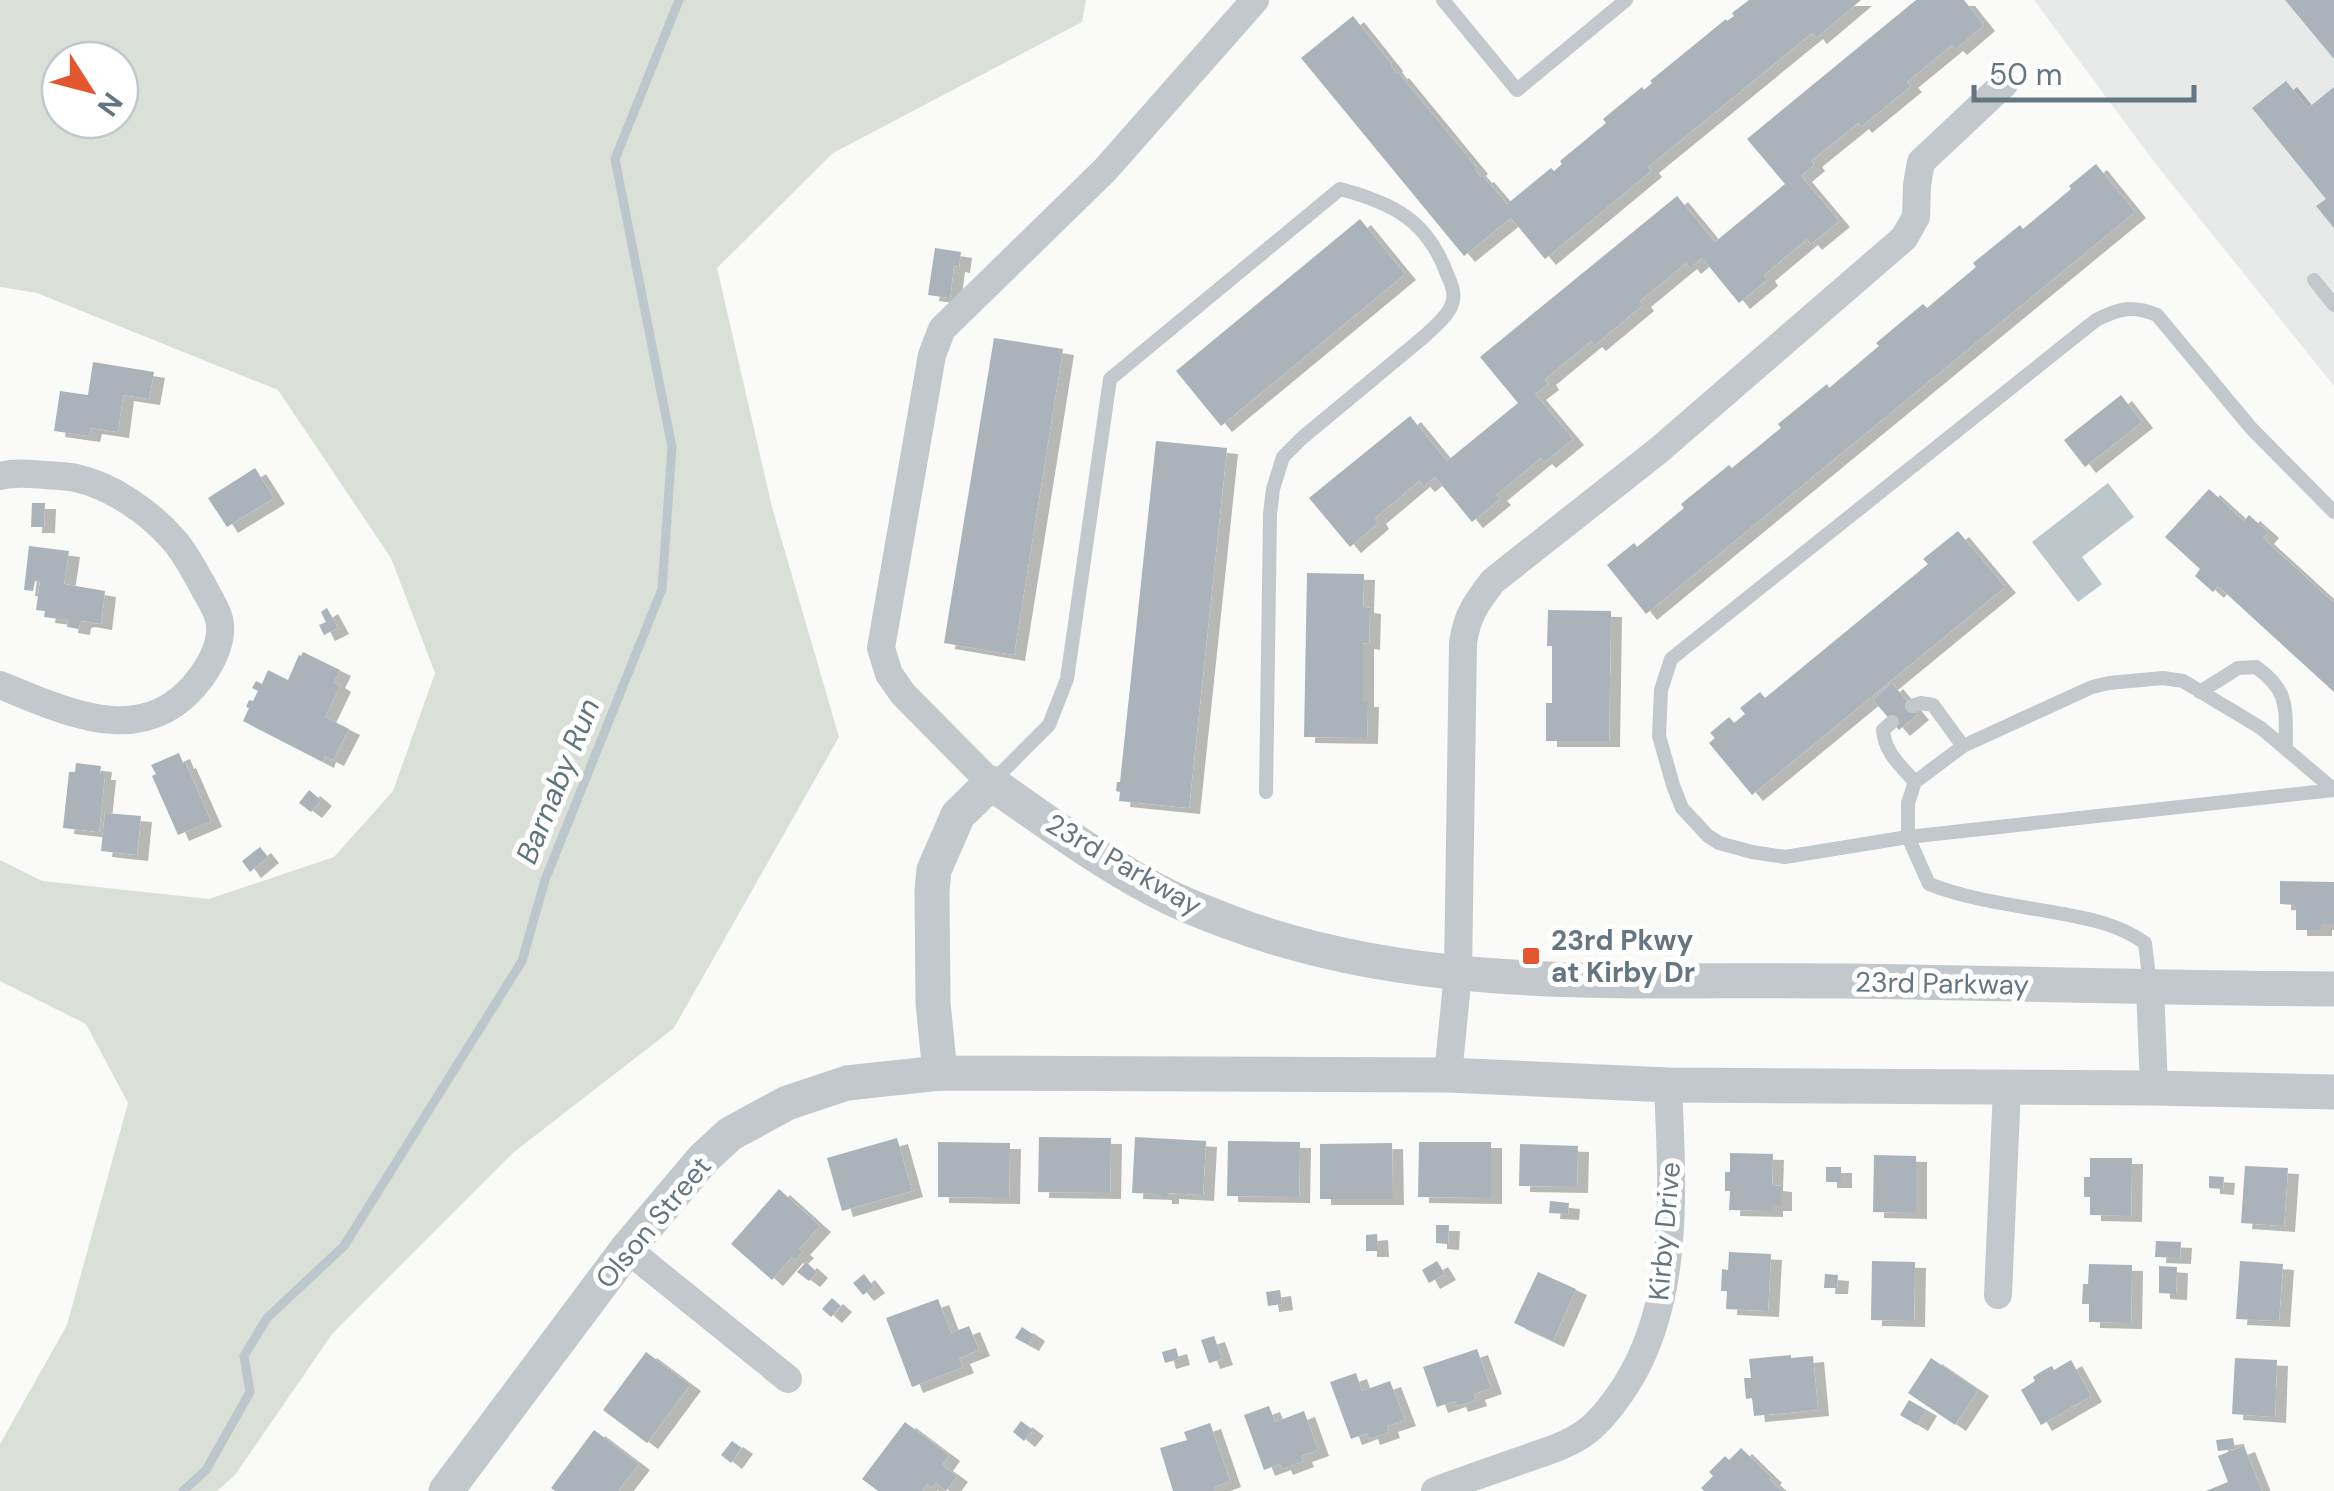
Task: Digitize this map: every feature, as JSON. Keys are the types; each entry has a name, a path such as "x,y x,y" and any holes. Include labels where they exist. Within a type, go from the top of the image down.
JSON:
{"street":[{"name":"23rd Parkway","path":"1255,0 1105,170 942,329 932,355 881,648 889,674 904,694 992,783 1082,846 1169,898 1235,924 1358,960 1458,973 1612,982 1842,981 2334,989"},
{"path":"1448,1075 1458,973 1463,643 1466,621 1475,604 1493,581 1658,450 1904,238 1916,217 1921,162 2004,84"},
{"path":"0,476 12,473 74,478 104,487 140,510 173,538 191,564 219,618 220,634 208,666 182,697 158,714 134,720 99,721 0,685"},
{"path":"992,783 958,815 934,870 932,1004 940,1073 1448,1075 1668,1085 2334,1092"},
{"path":"2150,987 2154,1088"},
{"name":"Olson Street","path":"446,1491 627,1249 703,1159 730,1134 788,1103 847,1082 940,1073"},
{"name":"Kirby Drive","path":"1435,1491 1559,1447 1586,1432 1612,1406 1630,1378 1651,1336 1666,1261 1671,1162 1668,1085"},
{"path":"1998,1296 2007,1088"},
{"path":"627,1249 788,1379"}],"lane":[{"path":"1443,0 1517,90 1626,0"},
{"path":"992,783 1050,725 1067,679 1110,379 1340,189 1394,208 1430,239 1453,289 1452,304 1426,335 1302,438 1283,457 1276,475 1270,514 1266,792"},
{"path":"2314,280 2334,305"},
{"path":"2334,512 2252,428 2157,315 2141,308 2118,309 2096,320 1671,659 1661,690 1659,736 1682,808 1708,836 1752,852 1786,857 1908,837 2334,789"},
{"path":"2200,692 2238,668 2256,666 2272,678 2283,695 2286,749"},
{"path":"2150,987 2145,943 2128,930 1955,894 1929,884 1908,837 1908,804 1916,782 1963,746 2092,687 2163,678 2183,682 2261,728 2334,789"},
{"path":"1912,706 1933,705 1963,746"},
{"path":"1892,722 1883,730 1884,742 1916,782"}],"shaded area":[{"path":"0,0 1086,0 1082,22 833,153 717,268 772,507 839,737 674,1028 514,1152 332,1334 235,1475 217,1491 0,1491 0,1444 67,1325 128,1103 86,1024 0,981 0,860 42,881 209,899 334,857 393,791 435,673 391,558 278,390 37,293 0,287"},
{"path":"2034,0 2334,0 2334,386 2155,163"},
{"path":"2108,483 2134,517 2082,557 2102,584 2078,602 2032,542"}],"building":[{"path":"1749,0 1861,0 1816,38 1812,33 1648,167 1651,171 1545,259 1511,218 1464,256 1301,58 1353,16 1475,170 1507,204 1551,168 1554,171 1562,164 1560,161 1606,123 1603,119 1642,87 1644,90"},
{"path":"1916,0 1964,0 1984,25 1907,82 1911,86 1861,127 1858,123 1811,161 1814,165 1801,176 1839,221 1811,244 1807,239 1764,275 1767,280 1739,303 1702,258 1690,268 1686,263 1595,345 1591,341 1545,379 1548,384 1535,394 1573,439 1545,462 1541,458 1496,495 1500,499 1472,522 1435,477 1424,486 1419,481 1375,518 1378,523 1350,547 1309,498 1410,416 1447,461 1518,403 1480,357 1677,196 1715,242 1785,184 1747,139"},
{"path":"2285,0 2334,0 2334,59"},
{"path":"2286,81 2308,108 2334,87 2334,228 2316,206 2326,199 2252,108"},
{"path":"2096,164 2135,212 1646,614 1607,565 1634,543 1637,547 1684,508 1681,504 1781,428 1778,424 1827,384 1829,388 1923,304 1927,308 1976,267 1973,263 2020,225 2023,229"},
{"path":"1360,219 1405,274 1221,426 1176,371"},
{"path":"935,248 961,252 959,267 954,266 950,298 928,295"},
{"path":"994,338 1063,349 1014,655 944,643"},
{"path":"93,362 154,372 149,399 123,395 118,432 91,428 89,436 54,431 60,391 88,395"},
{"path":"2121,395 2142,422 2085,467 2064,440"},
{"path":"1156,441 1227,448 1189,808 1119,801 1120,792 1116,791"},
{"path":"255,468 274,498 227,527 208,498"},
{"path":"2209,489 2244,521 2249,515 2268,532 2263,538 2334,603 2334,692 2218,586 2213,592 2195,576 2200,569 2165,537"},
{"path":"32,503 45,503 44,527 31,527"},
{"path":"1958,531 2005,587 1752,795 1709,743 1715,738 1710,733 1729,717 1734,723 1745,714 1740,708 1760,692 1765,698 1928,564 1923,559"},
{"path":"29,546 69,551 64,584 105,591 101,624 84,621 79,629 67,627 68,620 44,617 45,611 36,610 40,582 35,581 33,591 24,590"},
{"path":"1307,573 1364,574 1363,607 1370,608 1369,644 1363,643 1367,738 1304,737"},
{"path":"327,608 338,628 324,635 319,625 326,622 321,612"},
{"path":"1548,610 1611,611 1609,741 1546,741 1546,703 1552,703"},
{"path":"303,652 340,670 334,682 340,686 325,717 349,729 333,760 325,756 323,762 243,721 249,700 253,701 258,691 252,688 256,681 262,684 268,670 288,680"},
{"path":"1892,683 1918,714 1899,730 1873,700"},
{"path":"179,753 211,821 178,835 152,776 156,774 151,765"},
{"path":"76,763 101,766 100,774 105,774 99,832 63,828 69,772 75,772"},
{"path":"309,790 321,800 311,812 299,803"},
{"path":"105,813 141,816 137,855 101,851"},
{"path":"260,847 268,857 250,872 242,861"},
{"path":"2280,881 2334,882 2334,924 2321,924 2321,930 2296,930 2296,905 2280,904"},
{"path":"1039,1137 1111,1138 1110,1193 1038,1192"},
{"path":"1135,1137 1206,1141 1203,1195 1168,1193 1168,1198 1161,1198 1161,1194 1132,1193"},
{"path":"897,1138 912,1191 842,1211 827,1158"},
{"path":"1228,1141 1300,1142 1299,1197 1227,1196"},
{"path":"938,1142 1010,1143 1009,1198 938,1197"},
{"path":"1419,1142 1491,1142 1491,1198 1418,1197"},
{"path":"1392,1143 1393,1199 1320,1199 1320,1144"},
{"path":"1520,1144 1578,1146 1577,1187 1519,1186"},
{"path":"1730,1153 1773,1154 1772,1185 1781,1186 1781,1205 1772,1205 1772,1211 1729,1210 1725,1172 1730,1172"},
{"path":"1874,1155 1916,1156 1916,1213 1873,1212"},
{"path":"2090,1158 2132,1158 2131,1216 2090,1215 2090,1197 2084,1197 2084,1177 2090,1177"},
{"path":"2245,1166 2288,1168 2284,1226 2241,1223"},
{"path":"1826,1167 1841,1167 1841,1182 1826,1182"},
{"path":"2209,1176 2224,1177 2223,1189 2209,1188"},
{"path":"779,1189 820,1226 799,1249 803,1252 795,1260 792,1257 772,1280 731,1244"},
{"path":"1550,1201 1569,1203 1568,1214 1549,1213"},
{"path":"1436,1225 1449,1225 1448,1244 1436,1243"},
{"path":"1377,1234 1378,1251 1366,1251 1366,1235"},
{"path":"2156,1241 2181,1242 2180,1258 2155,1257"},
{"path":"1729,1252 1771,1254 1768,1311 1726,1309 1727,1291 1721,1291 1722,1269 1728,1270"},
{"path":"1437,1261 1445,1274 1429,1283 1422,1270"},
{"path":"1872,1261 1915,1262 1914,1321 1871,1320"},
{"path":"2240,1261 2283,1264 2279,1321 2236,1319"},
{"path":"806,1262 817,1272 809,1281 797,1272"},
{"path":"2089,1264 2132,1265 2131,1323 2089,1322 2089,1304 2082,1304"},
{"path":"2159,1266 2177,1267 2176,1294 2159,1293"},
{"path":"1538,1272 1576,1289 1553,1341 1514,1323"},
{"path":"864,1274 874,1287 863,1295 853,1283"},
{"path":"1825,1274 1838,1275 1837,1288 1824,1288"},
{"path":"1280,1290 1282,1304 1268,1306 1266,1292"},
{"path":"832,1298 841,1306 831,1317 822,1309"},
{"path":"938,1299 951,1333 969,1326 979,1350 959,1358 963,1367 912,1387 886,1318"},
{"path":"1022,1327 1034,1335 1028,1345 1015,1338"},
{"path":"1214,1336 1222,1359 1209,1363 1201,1340"},
{"path":"1176,1348 1179,1359 1165,1363 1162,1352"},
{"path":"1477,1349 1491,1388 1474,1394 1476,1400 1437,1407 1423,1367"},
{"path":"646,1352 690,1385 647,1443 603,1410"},
{"path":"1813,1356 1818,1410 1754,1416 1752,1398 1746,1399 1744,1378 1751,1378 1749,1359"},
{"path":"1931,1358 1978,1390 1955,1425 1908,1393"},
{"path":"2235,1358 2277,1360 2275,1417 2232,1414"},
{"path":"2071,1360 2091,1396 2041,1425 2021,1390 2044,1370 2052,1366 2054,1370"},
{"path":"1356,1373 1362,1391 1390,1381 1405,1420 1387,1426 1389,1432 1369,1439 1367,1433 1351,1439 1330,1382"},
{"path":"1909,1400 1926,1410 1917,1425 1900,1415"},
{"path":"1269,1406 1275,1422 1304,1411 1318,1450 1282,1469 1280,1464 1264,1470 1244,1415"},
{"path":"1021,1421 1033,1430 1024,1441 1013,1432"},
{"path":"905,1422 949,1455 942,1465 957,1476 946,1491 936,1483 931,1488 927,1484 922,1491 878,1491 862,1479"},
{"path":"1210,1423 1230,1481 1214,1487 1215,1491 1173,1491 1160,1448 1187,1440 1184,1432"},
{"path":"594,1430 639,1464 618,1491 555,1491 551,1488"},
{"path":"2233,1438 2235,1449 2218,1451 2216,1440"},
{"path":"732,1441 742,1448 731,1463 721,1455"},
{"path":"2244,1446 2262,1491 2206,1491 2228,1482 2218,1456"},
{"path":"1741,1448 1782,1491 1701,1488 1713,1476 1709,1472 1725,1456 1729,1460"}],"waterway":[{"name":"Barnaby Run","path":"183,1491 206,1470 250,1392 244,1356 267,1318 344,1246 522,961 545,880 662,589 672,447 615,159 679,0"}],"place":[{"name":"23rd Pkwy at Kirby Dr","path":"1531,956"}]}
